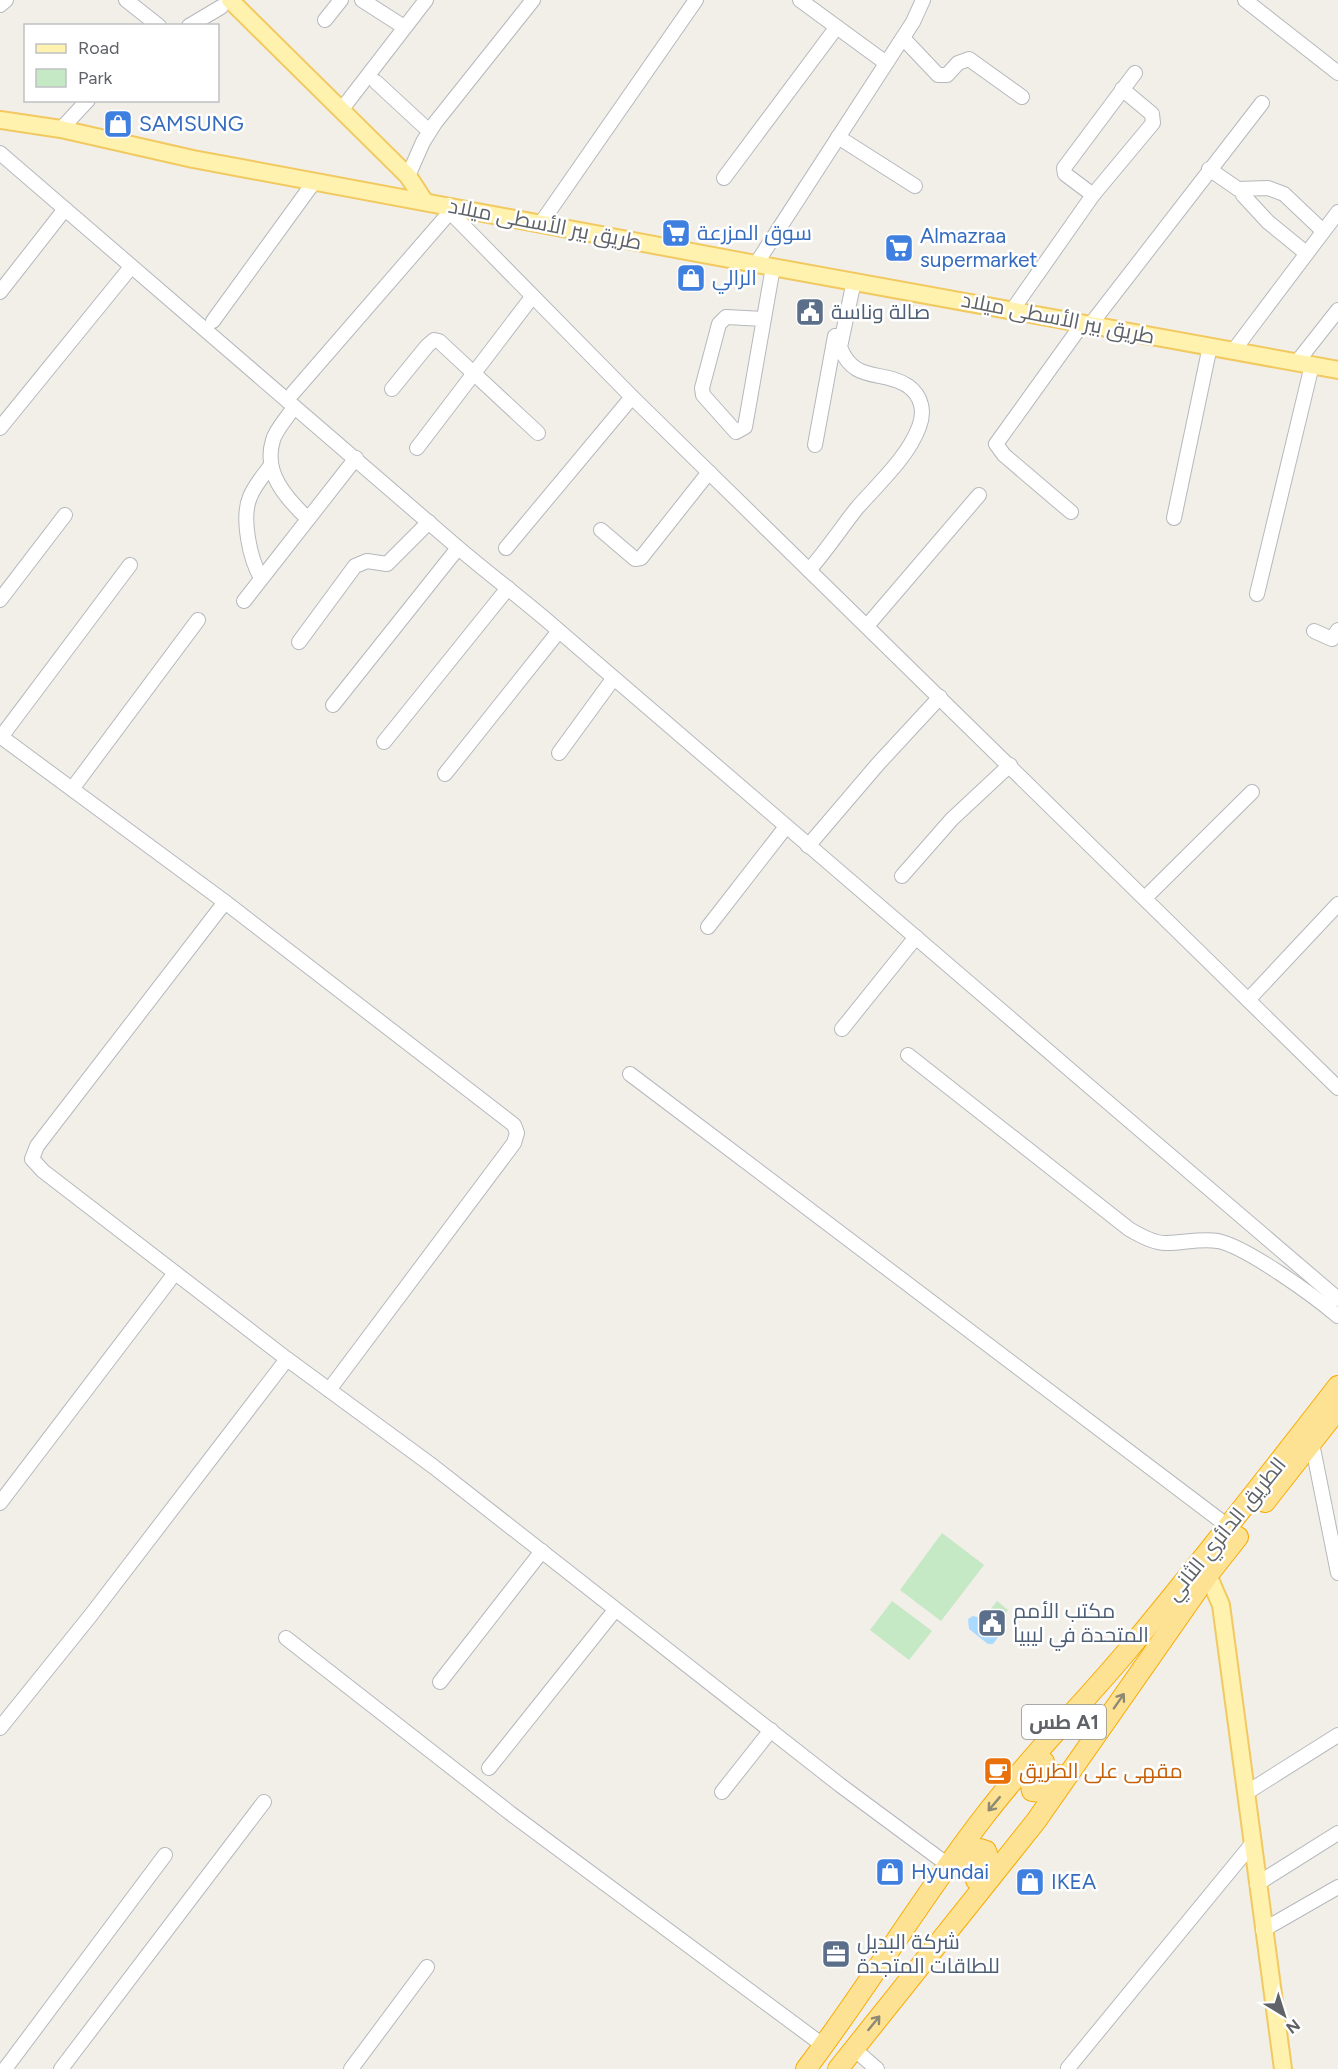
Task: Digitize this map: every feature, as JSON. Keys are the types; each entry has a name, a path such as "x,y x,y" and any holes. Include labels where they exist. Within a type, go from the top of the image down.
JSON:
{"highway":[{"name":"الطريق الدائري الثاني","path":"806,2069 845,2018 948,1864 1033,1757 1123,1656 1229,1527 1338,1386"},
{"name":"الطريق الدائري الثاني","path":"837,2069 1036,1821 1208,1575 1338,1409"},
{"path":"1104,1722 1048,1788 1042,1792 1032,1791 1030,1780 1034,1774 1123,1656"},
{"path":"845,2018 887,1966 937,1894 974,1852 983,1850 988,1854 989,1860 921,1963"}],"main road":[{"path":"225,3 342,109 408,176 425,202"},
{"name":"طريق بير الأسطى ميلاد","path":"0,120 61,129 193,159 449,208 1338,369"},
{"path":"1208,1575 1221,1605 1283,2069"}],"street":[{"path":"0,5 6,0"},
{"path":"126,0 156,24"},
{"path":"325,20 341,0"},
{"path":"362,0 404,27"},
{"path":"342,109 426,0"},
{"path":"408,176 429,131 533,0"},
{"path":"541,223 696,0"},
{"path":"800,0 886,63"},
{"path":"756,264 903,38 923,0"},
{"path":"1245,0 1338,73"},
{"path":"192,24 225,3"},
{"path":"724,178 836,28"},
{"path":"903,38 938,75 947,75 958,63 969,58 1022,97"},
{"path":"1093,195 1065,174 1064,168 1135,73"},
{"path":"376,82 429,131"},
{"path":"1013,309 1093,195 1153,123 1152,114 1122,89"},
{"path":"61,129 86,102"},
{"path":"1071,512 1004,455 996,444 1087,324 1262,103"},
{"path":"838,137 915,186"},
{"path":"0,153 294,408 357,458 458,548 559,631 785,828 916,937 1338,1299"},
{"path":"1209,170 1243,190 1268,188 1284,194 1323,231"},
{"path":"213,321 314,182"},
{"path":"1243,190 1243,195 1251,206 1306,253"},
{"path":"294,393 449,208 532,297 632,397 1338,1088"},
{"path":"0,292 65,209"},
{"path":"1234,350 1338,212"},
{"path":"0,428 131,267"},
{"path":"764,319 726,317 719,324 702,388 706,400 736,432 745,427 764,319 773,267"},
{"path":"809,570 909,446 921,419 920,402 907,386 867,375 844,357 840,347 854,280"},
{"path":"417,447 532,297"},
{"path":"815,445 838,320 848,305"},
{"path":"1257,594 1304,363 1338,310"},
{"path":"392,389 434,340 538,433"},
{"path":"1174,518 1210,346"},
{"path":"506,548 632,397"},
{"path":"294,408 273,439 271,465 274,478 307,518"},
{"path":"244,601 307,518 357,458"},
{"path":"261,578 251,559 247,514 249,498 271,465"},
{"path":"601,530 635,559 641,558 709,472"},
{"path":"867,626 979,495"},
{"path":"0,600 65,515"},
{"path":"299,642 355,566 367,561 387,564 429,522"},
{"path":"333,705 458,548"},
{"path":"130,565 1,736 225,902 512,1123 517,1133 514,1143 329,1390"},
{"path":"384,742 508,588"},
{"path":"72,789 198,620"},
{"path":"1314,631 1332,639 1338,630"},
{"path":"445,774 559,631"},
{"path":"559,753 613,680"},
{"path":"807,846 940,697"},
{"path":"902,876 952,819 1010,765"},
{"path":"1145,897 1252,792"},
{"path":"708,927 785,828"},
{"path":"225,902 33,1152 36,1165 286,1359 434,1467 840,1785 948,1864"},
{"path":"1248,1000 1338,904"},
{"path":"842,1029 916,937"},
{"path":"908,1055 1129,1229 1166,1244 1185,1240 1215,1240 1236,1246 1317,1299 1338,1317"},
{"path":"630,1074 1229,1527"},
{"path":"0,1503 175,1274"},
{"path":"0,1728 91,1615 286,1359"},
{"path":"1312,1443 1338,1573"},
{"path":"440,1682 542,1551"},
{"path":"489,1768 615,1610"},
{"path":"286,1638 510,1813 824,2046"},
{"path":"722,1792 771,1730"},
{"path":"1246,1793 1338,1735"},
{"path":"61,2069 264,1802"},
{"path":"1257,1884 1338,1833"},
{"path":"1068,2068 1252,1844"},
{"path":"5,2069 165,1855"},
{"path":"1263,1930 1338,1887"},
{"path":"351,2069 427,1967"},
{"path":"854,2049 877,2069"}],"green space":[{"path":"942,1533 984,1565 941,1621 900,1590"},
{"path":"892,1601 932,1631 909,1660 870,1630"},
{"path":"997,1601 1008,1610 996,1626 985,1617"}],"water":[{"path":"973,1616 981,1618 988,1631 992,1630 999,1636 993,1644 988,1644 969,1629 968,1619"}],"place":[{"name":"SAMSUNG","path":"118,124"},
{"name":"سوق المزرعة","path":"676,233"},
{"name":"Almazraa supermarket","path":"899,248"},
{"name":"الرالي","path":"691,278"},
{"name":"صالة وناسة","path":"810,312"},
{"name":"مكتب الأمم المتحدة في ليبيا","path":"992,1623"},
{"name":"مقهى على الطريق","path":"998,1771"},
{"name":"Hyundai","path":"890,1872"},
{"name":"IKEA","path":"1030,1882"},
{"name":"شركة البديل للطاقات المتجدة","path":"836,1954"}]}
